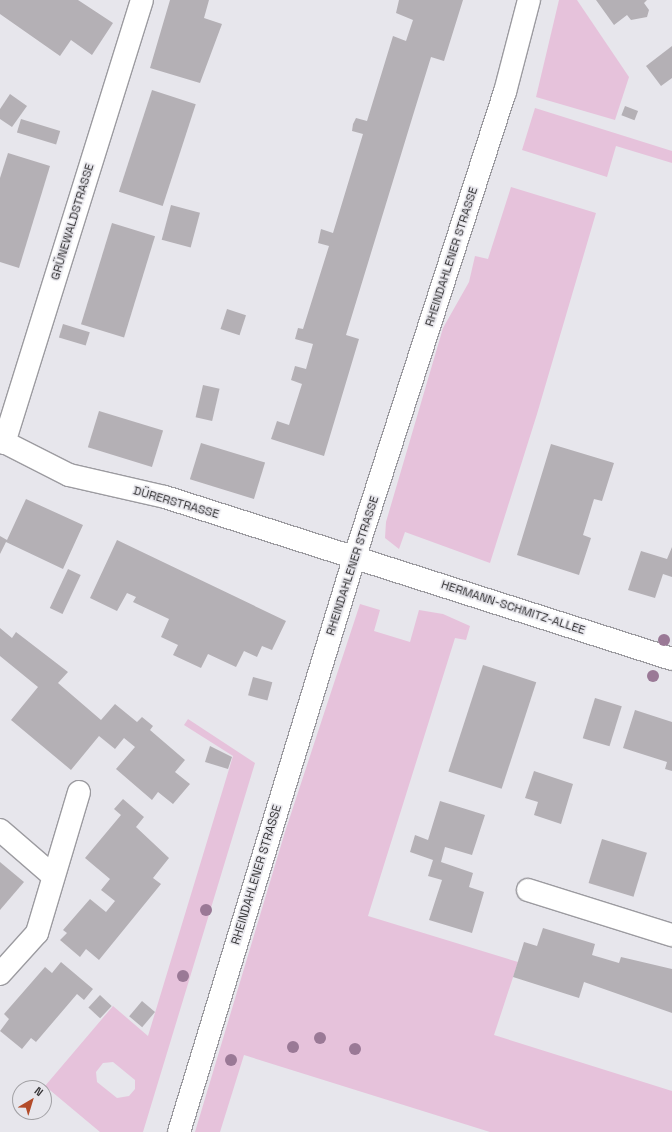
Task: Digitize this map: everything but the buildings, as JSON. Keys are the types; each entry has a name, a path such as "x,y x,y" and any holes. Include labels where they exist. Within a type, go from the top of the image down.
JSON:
{"street":[{"name":"RHEINDAHLENER STRASSE","path":"179,1132 354,559 487,149 529,0"},
{"name":"GRÜNEWALDSTRASSE","path":"2,442 135,3"},
{"name":"DÜRERSTRASSE","path":"2,442 69,475 165,497 354,559"},
{"name":"HERMANN-SCHMITZ-ALLEE","path":"354,559 672,659"},
{"path":"0,974 37,933 52,875 79,792"},
{"path":"0,830 52,875"},
{"path":"528,890 672,935"}],"shaded area":[{"path":"559,0 577,0 629,77 615,120 536,97"},
{"path":"535,108 672,151 672,163 616,146 607,177 522,150"},
{"path":"511,187 596,213 537,414 490,563 405,532 399,549 385,538 386,522 443,328 469,282 475,256 488,259"},
{"path":"360,604 380,610 374,631 410,642 419,610 443,614 470,626 466,640 455,638 368,916 518,962 494,1035 672,1091 672,1132 490,1132 244,1055 220,1132 195,1132 285,832"},
{"path":"188,719 255,763 143,1132 100,1132 52,1092 52,1080 50,1080 113,1006 148,1036 233,756 184,725","holes":["113,1062 135,1080 135,1089 129,1096 117,1098 97,1082 96,1072 103,1063"]}]}
